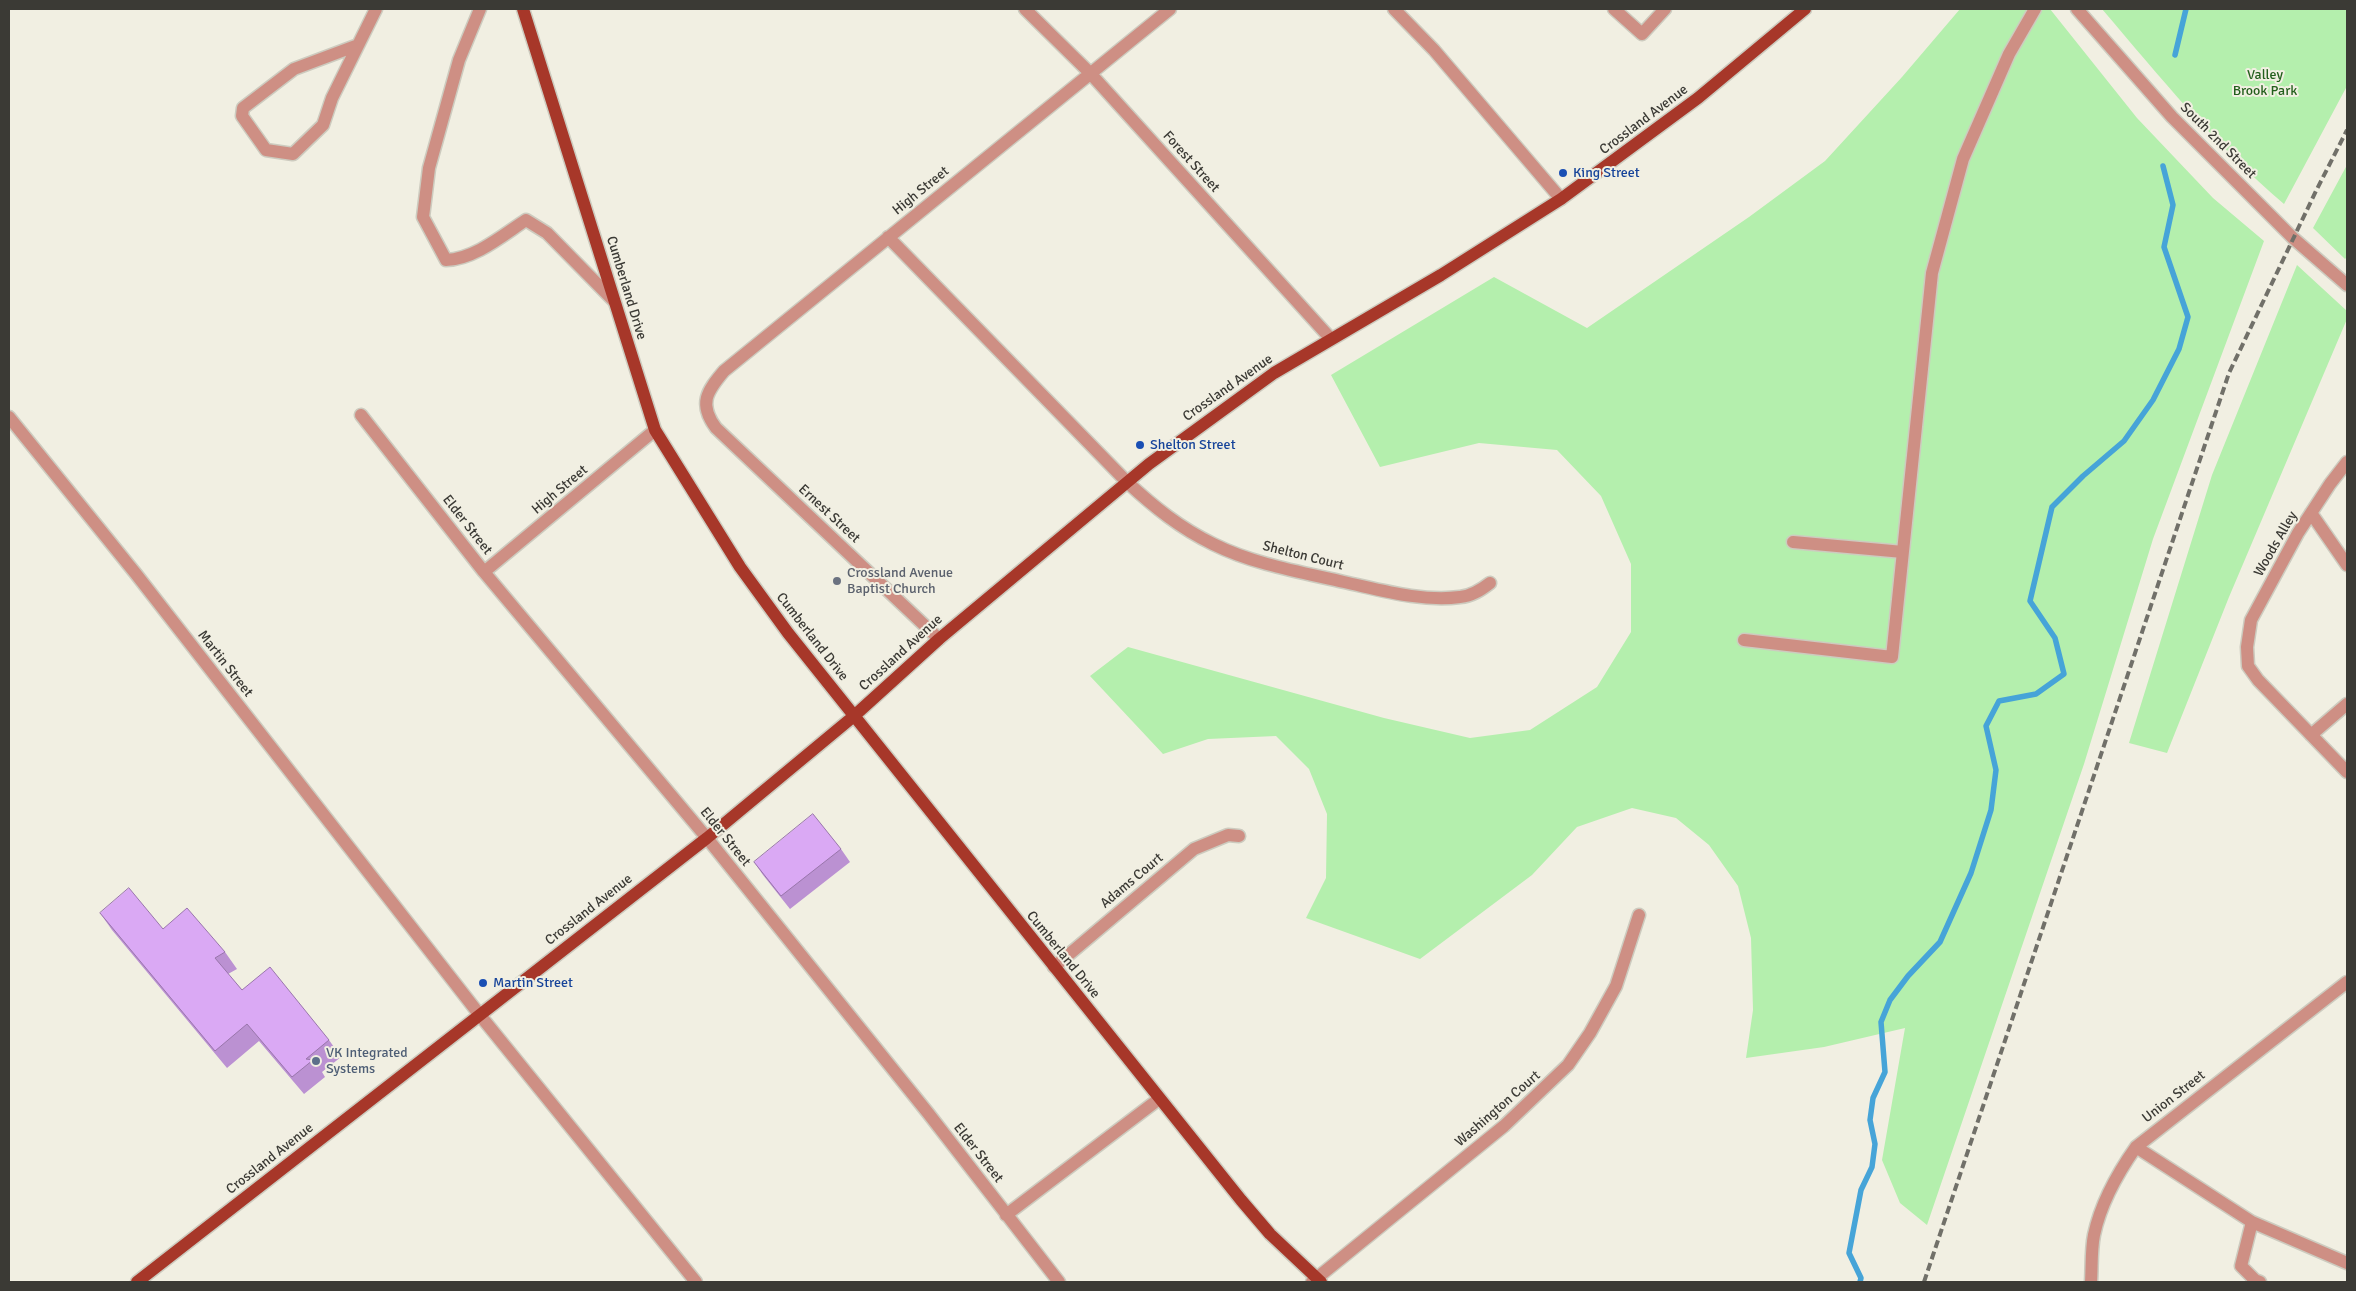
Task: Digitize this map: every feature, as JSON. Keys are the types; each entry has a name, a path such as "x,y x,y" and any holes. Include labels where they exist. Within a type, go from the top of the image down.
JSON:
{"main road":[{"name":"Cumberland Drive","path":"523,9 655,430 740,567 788,633 1159,1099 1270,1234 1317,1281"},
{"name":"Crossland Avenue","path":"136,1282 707,838 854,716 939,639 1127,482 1212,417 1274,373 1441,275 1561,199 1698,98 1805,9"}],"street":[{"path":"358,46 294,69 243,108 242,116 266,150 293,154 323,125 332,98 358,46 376,9"},
{"path":"480,9 459,60 430,168 423,217 446,260 456,260 488,246 526,220 547,233 614,301"},
{"name":"Forest Street","path":"1026,9 1090,73 1331,339"},
{"name":"High Street","path":"706,407 707,394 724,371 1170,9"},
{"path":"1394,9 1434,50 1561,199"},
{"path":"1614,9 1642,34 1665,9"},
{"path":"1744,640 1892,657 1932,273 1963,159 2009,54 2035,9"},
{"name":"South 2nd Street","path":"2077,9 2172,117 2293,238 2347,285"},
{"path":"888,237 1127,482"},
{"name":"Ernest Street","path":"706,407 709,418 728,440 939,639"},
{"name":"Elder Street","path":"361,415 484,572 707,838 928,1113 1059,1282"},
{"name":"Martin Street","path":"9,417 136,574 479,1014 696,1282"},
{"name":"High Street","path":"484,572 655,430"},
{"name":"Woods Alley","path":"2347,462 2311,513 2251,620 2248,647 2248,666 2258,680 2347,772"},
{"name":"Shelton Court","path":"1127,482 1169,519 1186,530 1222,548 1290,570 1372,588 1443,598 1462,597 1479,592 1490,583"},
{"path":"2311,513 2347,565"},
{"path":"1793,542 1903,552"},
{"path":"2311,735 2347,704"},
{"name":"Adams Court","path":"1054,967 1194,850 1228,836 1238,836"},
{"name":"Washington Court","path":"1317,1281 1504,1126 1568,1066 1590,1033 1616,986 1639,915"},
{"name":"Union Street","path":"2091,1282 2093,1236 2103,1204 2115,1177 2136,1146 2347,982"},
{"path":"1006,1215 1159,1099"},
{"path":"2136,1146 2252,1222 2347,1263"},
{"path":"2252,1222 2242,1266 2256,1282"}],"green space":[{"path":"1960,9 2050,9 2137,118 2213,198 2264,241 2153,539 2084,764 1927,1225 1900,1203 1882,1160 1905,1028 1824,1047 1746,1058 1753,1010 1751,938 1738,886 1709,845 1676,818 1632,808 1577,827 1532,875 1420,959 1306,918 1326,878 1327,814 1309,769 1276,736 1208,739 1163,754 1090,676 1128,647 1384,718 1470,738 1530,730 1597,687 1631,632 1631,564 1601,496 1557,450 1479,443 1380,467 1331,375 1494,277 1587,328 1749,217 1825,161 1902,77"},
{"name":"Valley Brook Park","path":"2102,9 2347,9 2347,86 2284,204 2259,182 2212,134"},
{"path":"2347,165 2347,257 2345,259 2313,228"},
{"path":"2297,265 2347,311 2347,319 2229,597 2167,753 2129,743 2212,475"}],"building":[{"path":"813,814 841,849 781,896 754,862"},
{"path":"129,888 163,929 187,908 225,952 215,958 242,990 270,967 329,1040 306,1059 313,1060 292,1077 247,1024 215,1051 100,913"}],"waterway":[{"path":"2175,55 2186,9"},
{"path":"1860,1282 1861,1278 1849,1253 1861,1190 1872,1167 1875,1144 1870,1120 1873,1098 1885,1072 1881,1022 1890,1000 1908,976 1940,942 1971,873 1991,810 1996,770 1986,726 1999,701 2036,694 2064,674 2055,638 2030,601 2052,507 2083,476 2124,441 2153,400 2179,349 2188,317 2164,247 2173,205 2163,166"}],"railway":[{"path":"1924,1282 2229,373 2347,130"}],"place":[{"name":"King Street","path":"1563,173"},
{"name":"Shelton Street","path":"1140,445"},
{"name":"Crossland Avenue Baptist Church","path":"837,581"},
{"name":"Martin Street","path":"483,983"},
{"name":"VK Integrated Systems","path":"316,1061"}]}
